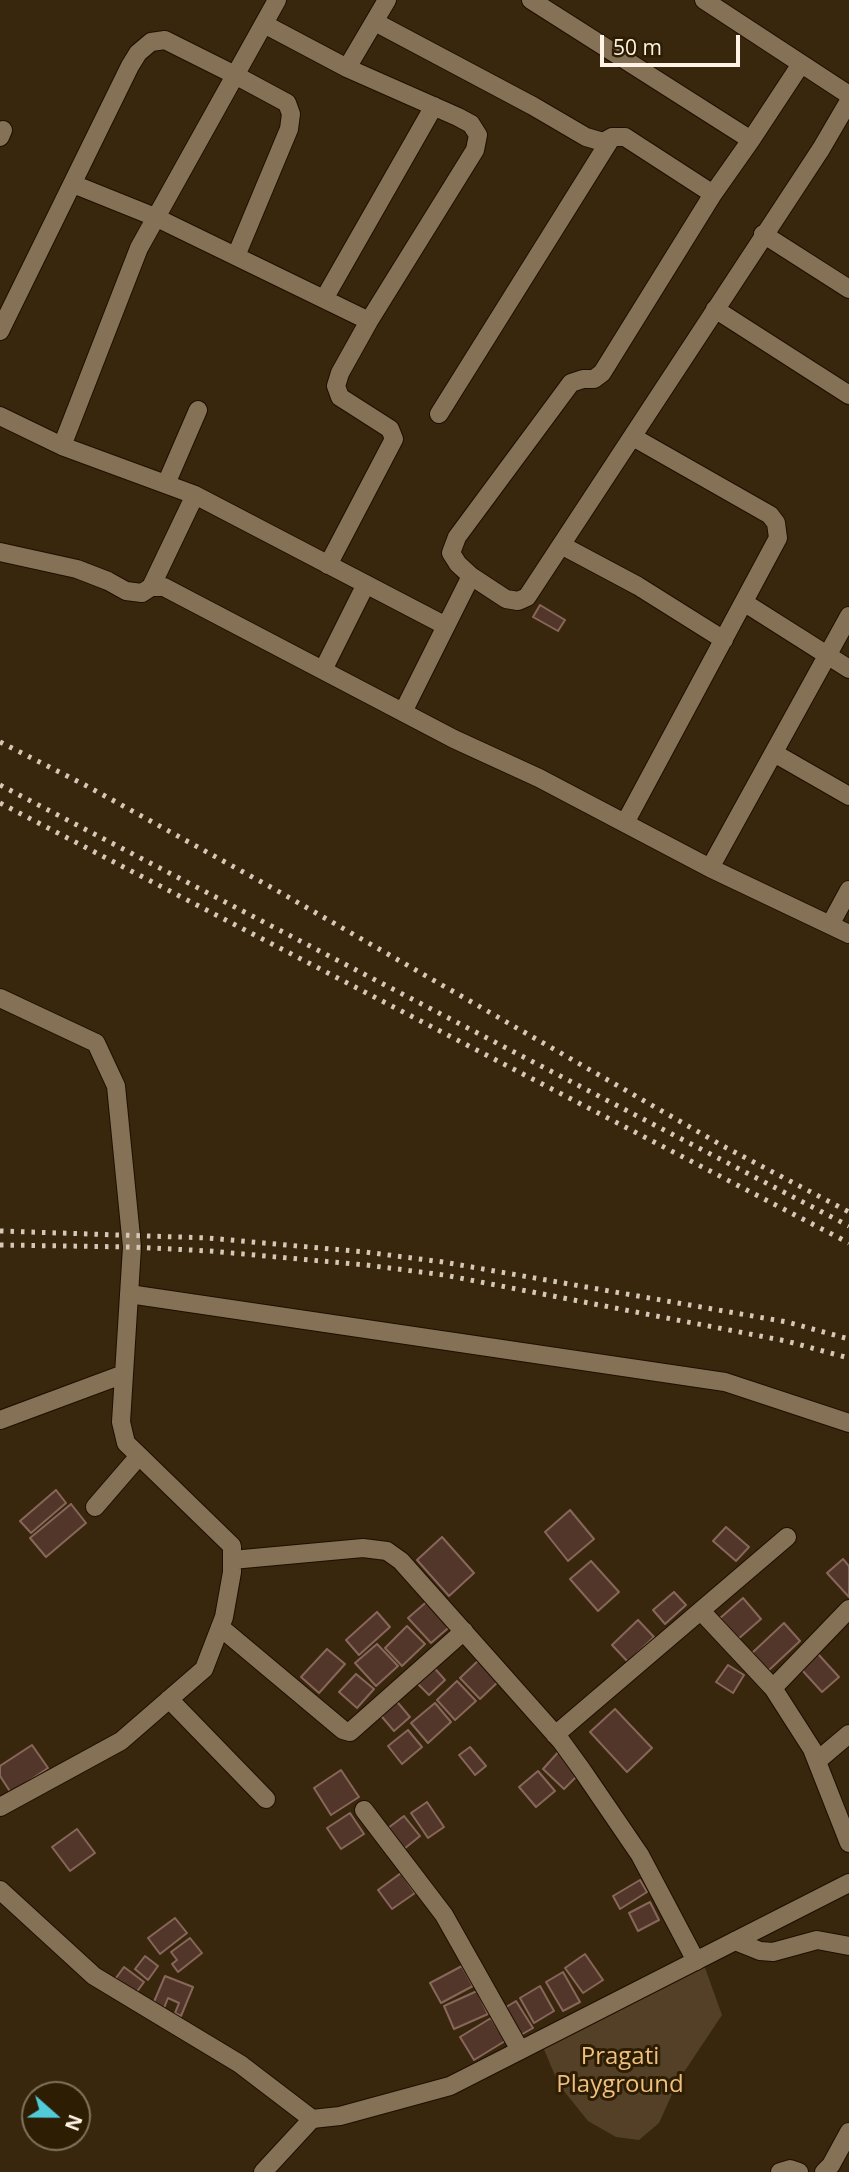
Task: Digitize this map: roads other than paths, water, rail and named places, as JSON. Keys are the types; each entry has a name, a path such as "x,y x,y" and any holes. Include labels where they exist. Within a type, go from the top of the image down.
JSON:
{"street":[{"path":"62,446 139,248 277,0"},
{"path":"346,68 387,0"},
{"path":"531,0 751,140"},
{"path":"704,0 801,64 849,98 821,149 763,234 563,546 527,597 518,601 506,599 471,576 450,553 457,537 571,383 594,379 602,373 713,194 801,64"},
{"path":"375,22 586,137 603,142 612,137 625,138 641,146 713,194"},
{"path":"264,23 346,68 471,124 478,135 475,150 369,321 340,373 336,386 341,397 390,429 394,439 328,565"},
{"path":"0,331 130,66 138,53 151,42 165,40 287,103 291,114 289,129 236,256"},
{"path":"324,299 434,106"},
{"path":"439,414 612,137"},
{"path":"73,184 155,217 369,321"},
{"path":"763,234 849,289"},
{"path":"715,309 849,395"},
{"path":"166,484 198,410"},
{"path":"0,416 62,446 195,495 446,626"},
{"path":"625,823 778,538 776,523 770,515 633,437"},
{"path":"0,552 77,569 126,591 142,593 151,587 195,495"},
{"path":"563,546 638,586 724,640"},
{"path":"403,712 471,576"},
{"path":"323,670 366,584"},
{"path":"151,587 164,587 454,739 539,778 710,868 849,934"},
{"path":"745,603 849,669"},
{"path":"710,868 849,616"},
{"path":"774,753 849,796"},
{"path":"830,926 849,890"},
{"path":"0,998 96,1043 116,1086 131,1247 121,1422 126,1443 232,1546 232,1572 220,1627 204,1669 121,1741 3,1802"},
{"path":"129,1294 725,1382 849,1423"},
{"path":"0,1420 124,1374"},
{"path":"95,1507 139,1456"},
{"path":"555,1735 787,1537"},
{"path":"232,1560 363,1548 387,1551 401,1561 583,1770 640,1855 696,1961"},
{"path":"773,1688 849,1609"},
{"path":"701,1611 773,1688 812,1749 849,1843"},
{"path":"220,1627 343,1730 350,1732 464,1632"},
{"path":"169,1699 266,1799"},
{"path":"817,1761 849,1734"},
{"path":"363,1810 444,1916 520,2050"},
{"path":"263,2172 312,2119 340,2116 450,2086 849,1883"},
{"path":"0,1890 94,1976 240,2064 312,2119"},
{"path":"734,1941 760,1951 773,1952 817,1940 849,1946"},
{"path":"824,2172 831,2165 849,2132"},
{"path":"780,2172 790,2169 799,2172"}],"railway":[{"path":"0,742 85,785 276,890 723,1146 849,1212"},
{"path":"0,785 849,1226"},
{"path":"0,803 849,1243"},
{"path":"0,1231 208,1238 365,1252 443,1262 787,1322 849,1339"},
{"path":"0,1245 210,1251 444,1275 786,1341 849,1358"}],"park label":[{"name":"Pragati Playground","path":"620,2071"}]}
